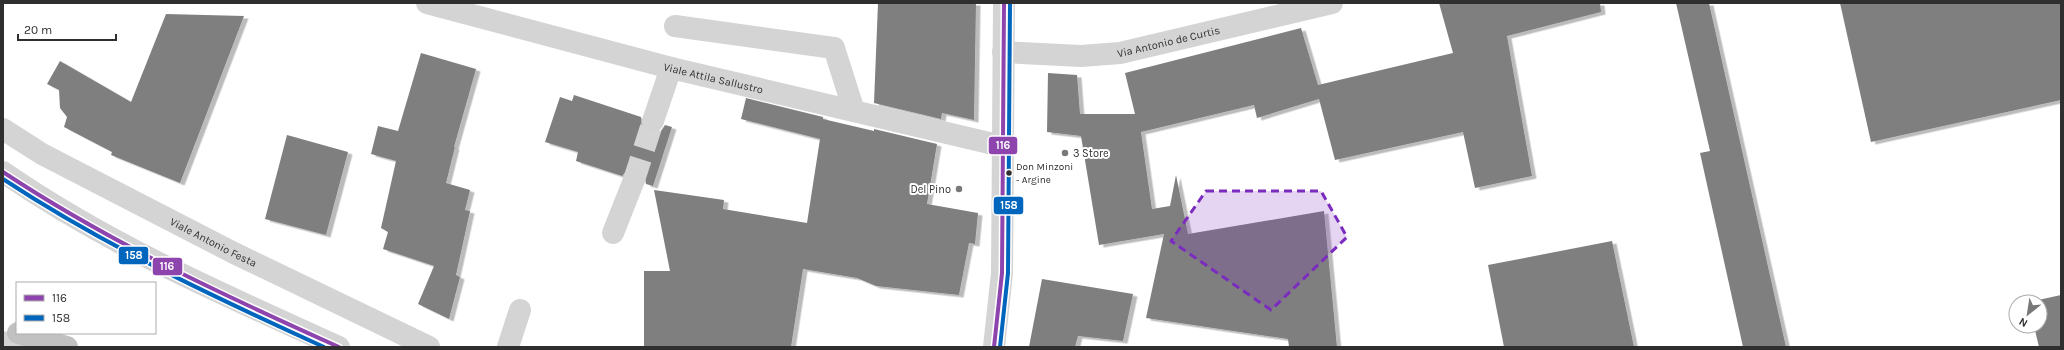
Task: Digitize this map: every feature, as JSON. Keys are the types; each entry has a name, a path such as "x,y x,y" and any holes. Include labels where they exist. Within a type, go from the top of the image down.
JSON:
{"highway":[{"path":"3,329 16,333"},
{"path":"20,334 66,347"}],"street":[{"name":"Viale Attila Sallustro","path":"427,3 671,68 1002,146"},
{"path":"994,347 1002,273 1004,3"},
{"name":"Via Antonio de Curtis","path":"1003,52 1081,56 1120,53 1332,3"},
{"path":"676,26 834,48 854,111"},
{"path":"653,121 671,68"},
{"name":"Viale Antonio Festa","path":"3,129 42,154 234,253 429,347"},
{"path":"3,172 26,188 138,253 339,347"},
{"path":"613,233 634,180"},
{"path":"508,347 520,310"},
{"path":"3,342 21,347"}],"highlighted area":[{"path":"1206,191 1321,191 1347,237 1271,310 1171,241"}],"building":[{"path":"878,3 976,3 974,120 942,113 941,119 874,103"},
{"path":"1439,3 1600,3 1601,12 1507,36 1532,176 1475,188 1463,132 1335,160 1319,99 1257,118 1254,105 1141,132 1152,209 1170,206 1176,175 1188,234 1324,211 1337,347 1289,347 1288,339 1146,318 1164,234 1099,245 1081,136 1047,132 1048,73 1077,75 1080,114 1135,114 1125,73 1301,28 1318,85 1453,53"},
{"path":"1676,3 1709,3 1786,347 1743,347 1700,153 1710,151"},
{"path":"1840,3 2061,3 2061,100 1871,142"},
{"path":"166,14 244,16 180,183 111,155 112,152 64,127 67,117 60,108 59,90 47,84 60,61 131,102"},
{"path":"421,53 476,69 454,147 446,183 470,190 465,210 470,211 456,275 460,277 449,319 418,304 434,266 383,249 388,232 381,228 396,161 371,154 378,126 398,131"},
{"path":"574,95 641,117 643,129 649,133 661,131 665,125 672,127 653,186 646,184 644,173 639,169 633,168 627,170 622,176 576,161 578,152 545,142 560,97 572,101"},
{"path":"746,98 823,117 823,119 937,144 927,204 978,213 975,244 969,243 959,295 876,286 857,278 803,269 791,347 644,347 644,271 670,271 654,190 724,200 723,209 807,223 820,139 741,119"},
{"path":"287,135 348,152 326,235 265,219"},
{"path":"1612,241 1634,347 1504,347 1488,265"},
{"path":"1042,279 1133,294 1123,341 1078,336 1075,347 1029,347"},
{"path":"2061,295 2061,347 2039,347 2036,334 2048,334 2048,298"}],"tunnel":[{"path":"634,180 653,121"}],"transit line":[{"name":"116","path":"994,347 1002,273 1004,3"},
{"name":"158","path":"1000,347 1008,273 1010,3"},
{"name":"116","path":"3,172 84,222 167,266 252,308 339,347"},
{"name":"158","path":"3,179 81,226 160,269 201,290 324,347"}],"place":[{"name":"3 Store","path":"1065,153"},
{"name":"Don Minzoni - Argine","path":"1009,173"},
{"name":"Del Pino","path":"959,189"}]}
